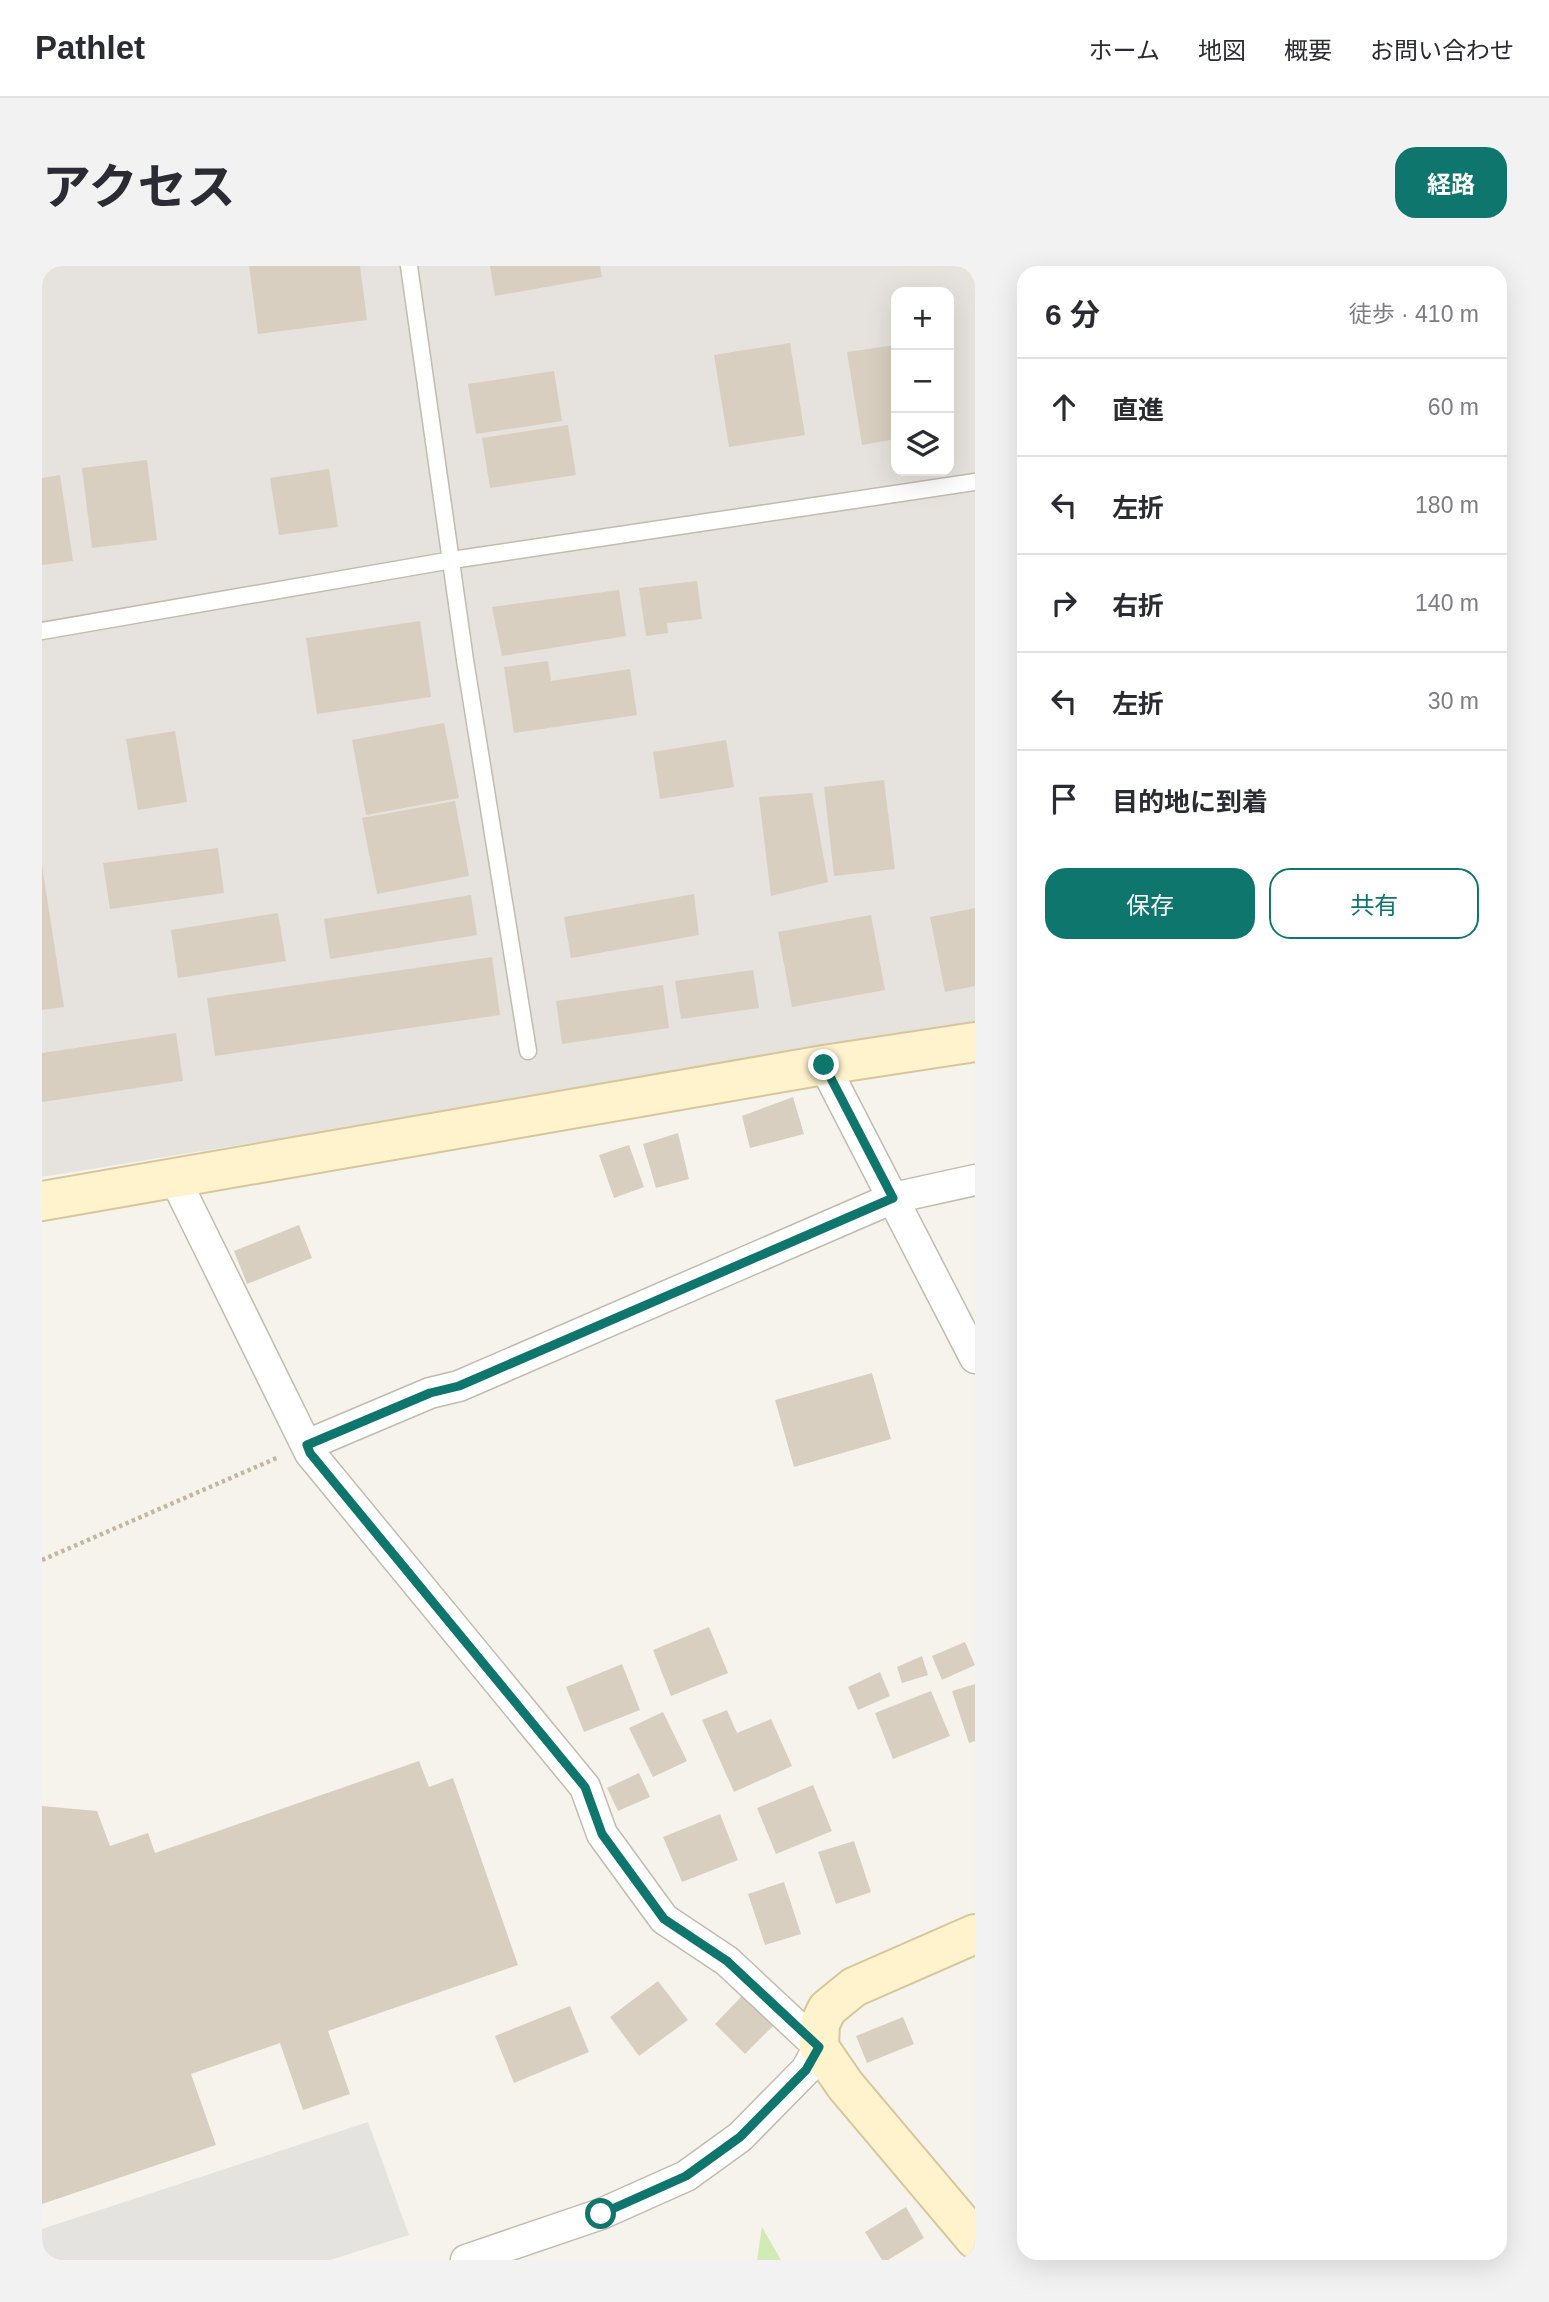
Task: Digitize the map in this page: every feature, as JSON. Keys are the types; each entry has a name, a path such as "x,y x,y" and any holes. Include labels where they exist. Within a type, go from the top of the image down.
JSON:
{"street":[{"path":"42,1201 824,1065 975,1042"},
{"path":"824,1065 975,1358"},
{"path":"174,1177 310,1453 585,1787 602,1834 664,1919 727,1961 819,2047 845,2085 975,2239"},
{"path":"307,1445 430,1393 459,1386 893,1198 975,1180"},
{"path":"466,2260 601,2214 686,2176 740,2137 806,2070 819,2047 820,2024 827,2009 854,1987 975,1934"}],"lane":[{"path":"409,266 465,660 528,1051"},
{"path":"42,631 452,560 975,482"}],"path":[{"path":"42,1560 307,1445"}],"shaded area":[{"path":"42,266 975,266 975,1026 42,1177"},
{"path":"368,2122 409,2235 330,2260 42,2260 42,2229"}],"green space":[{"path":"762,2227 781,2260 757,2260"}],"building":[{"path":"249,266 360,266 367,320 258,334"},
{"path":"490,266 600,266 602,277 495,296"},
{"path":"790,343 805,435 729,447 714,355"},
{"path":"891,346 891,440 862,445 847,352"},
{"path":"554,371 562,421 476,434 468,384"},
{"path":"568,425 576,475 490,488 482,438"},
{"path":"147,460 157,540 92,548 82,468"},
{"path":"329,469 338,527 279,535 270,478"},
{"path":"60,475 73,561 42,565 42,478"},
{"path":"697,581 702,619 667,623 668,633 646,636 639,588"},
{"path":"619,590 626,636 502,656 492,607"},
{"path":"420,621 431,697 317,714 306,638"},
{"path":"548,661 551,681 630,669 637,715 514,733 504,667"},
{"path":"444,723 459,798 366,815 352,740"},
{"path":"175,731 187,802 138,810 126,739"},
{"path":"726,740 734,787 660,799 653,752"},
{"path":"884,780 895,869 834,876 824,787"},
{"path":"812,793 828,882 771,896 759,797"},
{"path":"455,801 469,876 377,894 362,818"},
{"path":"218,848 224,893 110,909 103,863"},
{"path":"42,866 64,1007 42,1010"},
{"path":"694,894 699,935 571,958 564,917"},
{"path":"471,895 477,935 330,959 324,919"},
{"path":"975,908 975,986 945,992 930,917"},
{"path":"278,913 286,961 178,978 171,930"},
{"path":"871,915 885,990 792,1007 778,932"},
{"path":"492,957 500,1015 215,1056 207,998"},
{"path":"753,970 759,1008 681,1019 675,981"},
{"path":"663,985 669,1028 562,1044 556,1001"},
{"path":"176,1033 183,1081 42,1102 42,1053"},
{"path":"793,1097 804,1134 750,1148 742,1116"},
{"path":"678,1133 689,1179 656,1188 643,1144"},
{"path":"629,1145 644,1187 614,1198 599,1155"},
{"path":"299,1225 312,1258 247,1284 234,1251"},
{"path":"872,1373 891,1439 794,1467 775,1400"},
{"path":"709,1627 728,1673 671,1696 653,1650"},
{"path":"965,1642 975,1665 942,1680 932,1656"},
{"path":"922,1656 928,1675 902,1683 897,1667"},
{"path":"622,1664 640,1710 584,1732 566,1687"},
{"path":"880,1672 890,1696 858,1710 848,1687"},
{"path":"975,1684 975,1741 969,1743 952,1691"},
{"path":"931,1691 950,1736 893,1759 875,1713"},
{"path":"727,1710 737,1733 771,1719 792,1766 734,1792 702,1720"},
{"path":"663,1712 687,1761 653,1777 629,1728"},
{"path":"419,1761 429,1787 453,1778 518,1965 328,2031 350,2094 303,2110 280,2043 191,2074 216,2145 42,2204 42,1806 97,1811 110,1846 148,1833 155,1853"},
{"path":"639,1773 650,1797 618,1811 607,1788"},
{"path":"813,1785 832,1831 776,1854 757,1808"},
{"path":"720,1814 738,1860 682,1882 663,1837"},
{"path":"854,1841 871,1892 836,1904 818,1852"},
{"path":"784,1882 801,1934 765,1945 748,1894"},
{"path":"658,1981 688,2020 639,2056 610,2017"},
{"path":"744,1994 775,2024 745,2054 715,2024"},
{"path":"570,2006 589,2052 514,2083 495,2036"},
{"path":"903,2017 914,2044 867,2063 856,2036"},
{"path":"906,2207 924,2238 888,2260 882,2260 865,2232"}],"route":[{"path":"601,2214 686,2176 740,2137 806,2070 819,2047 727,1961 664,1919 602,1834 585,1787 310,1453 307,1445 430,1393 459,1386 893,1198 824,1065"}]}
